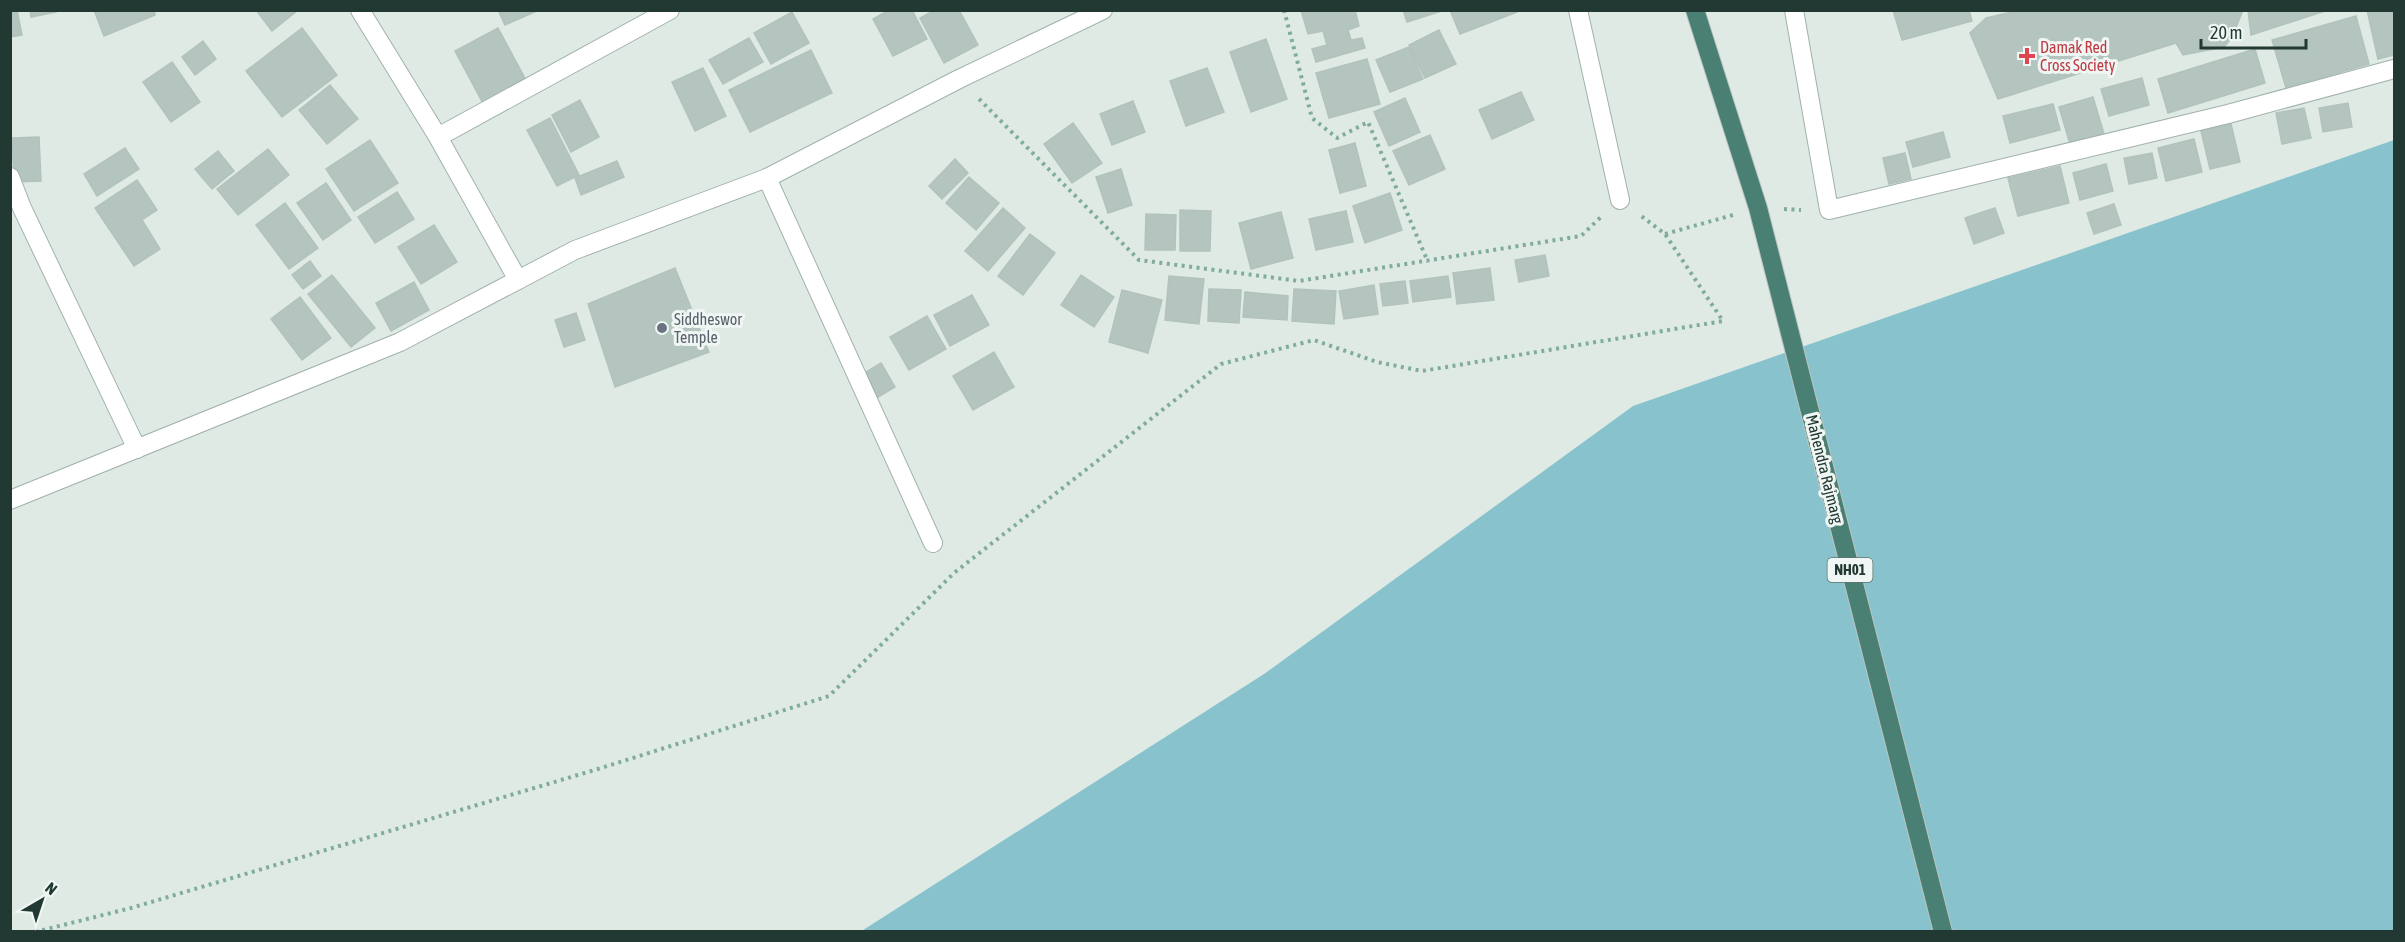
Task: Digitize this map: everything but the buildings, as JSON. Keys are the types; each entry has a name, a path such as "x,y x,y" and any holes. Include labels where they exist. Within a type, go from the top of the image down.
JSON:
{"highway":[{"name":"Mahendra Rajmarg","path":"1695,10 1758,208 1943,932"}],"street":[{"path":"360,10 438,137 518,280"},
{"path":"438,137 670,10"},
{"path":"10,500 400,342 575,250 767,178 959,79 1103,10"},
{"path":"1578,10 1620,200"},
{"path":"1794,10 1829,210 2228,114 2394,69"},
{"path":"10,177 22,208 137,449"},
{"path":"767,178 933,543"}],"path":[{"path":"1284,10 1312,118 1337,138 1368,122 1428,262"},
{"path":"959,79 1138,260 1299,281 1581,236 1620,200"},
{"path":"35,932 165,898 586,772 829,696 954,573 1221,364 1314,340 1377,362 1422,371 1723,321 1665,234 1758,208 1829,210"}],"water":[{"path":"2394,140 2394,931 860,932 1264,674 1633,406"}],"place":[{"name":"Damak Red Cross Society","path":"2027,56"},
{"name":"Siddheswor Temple","path":"662,328"}]}
